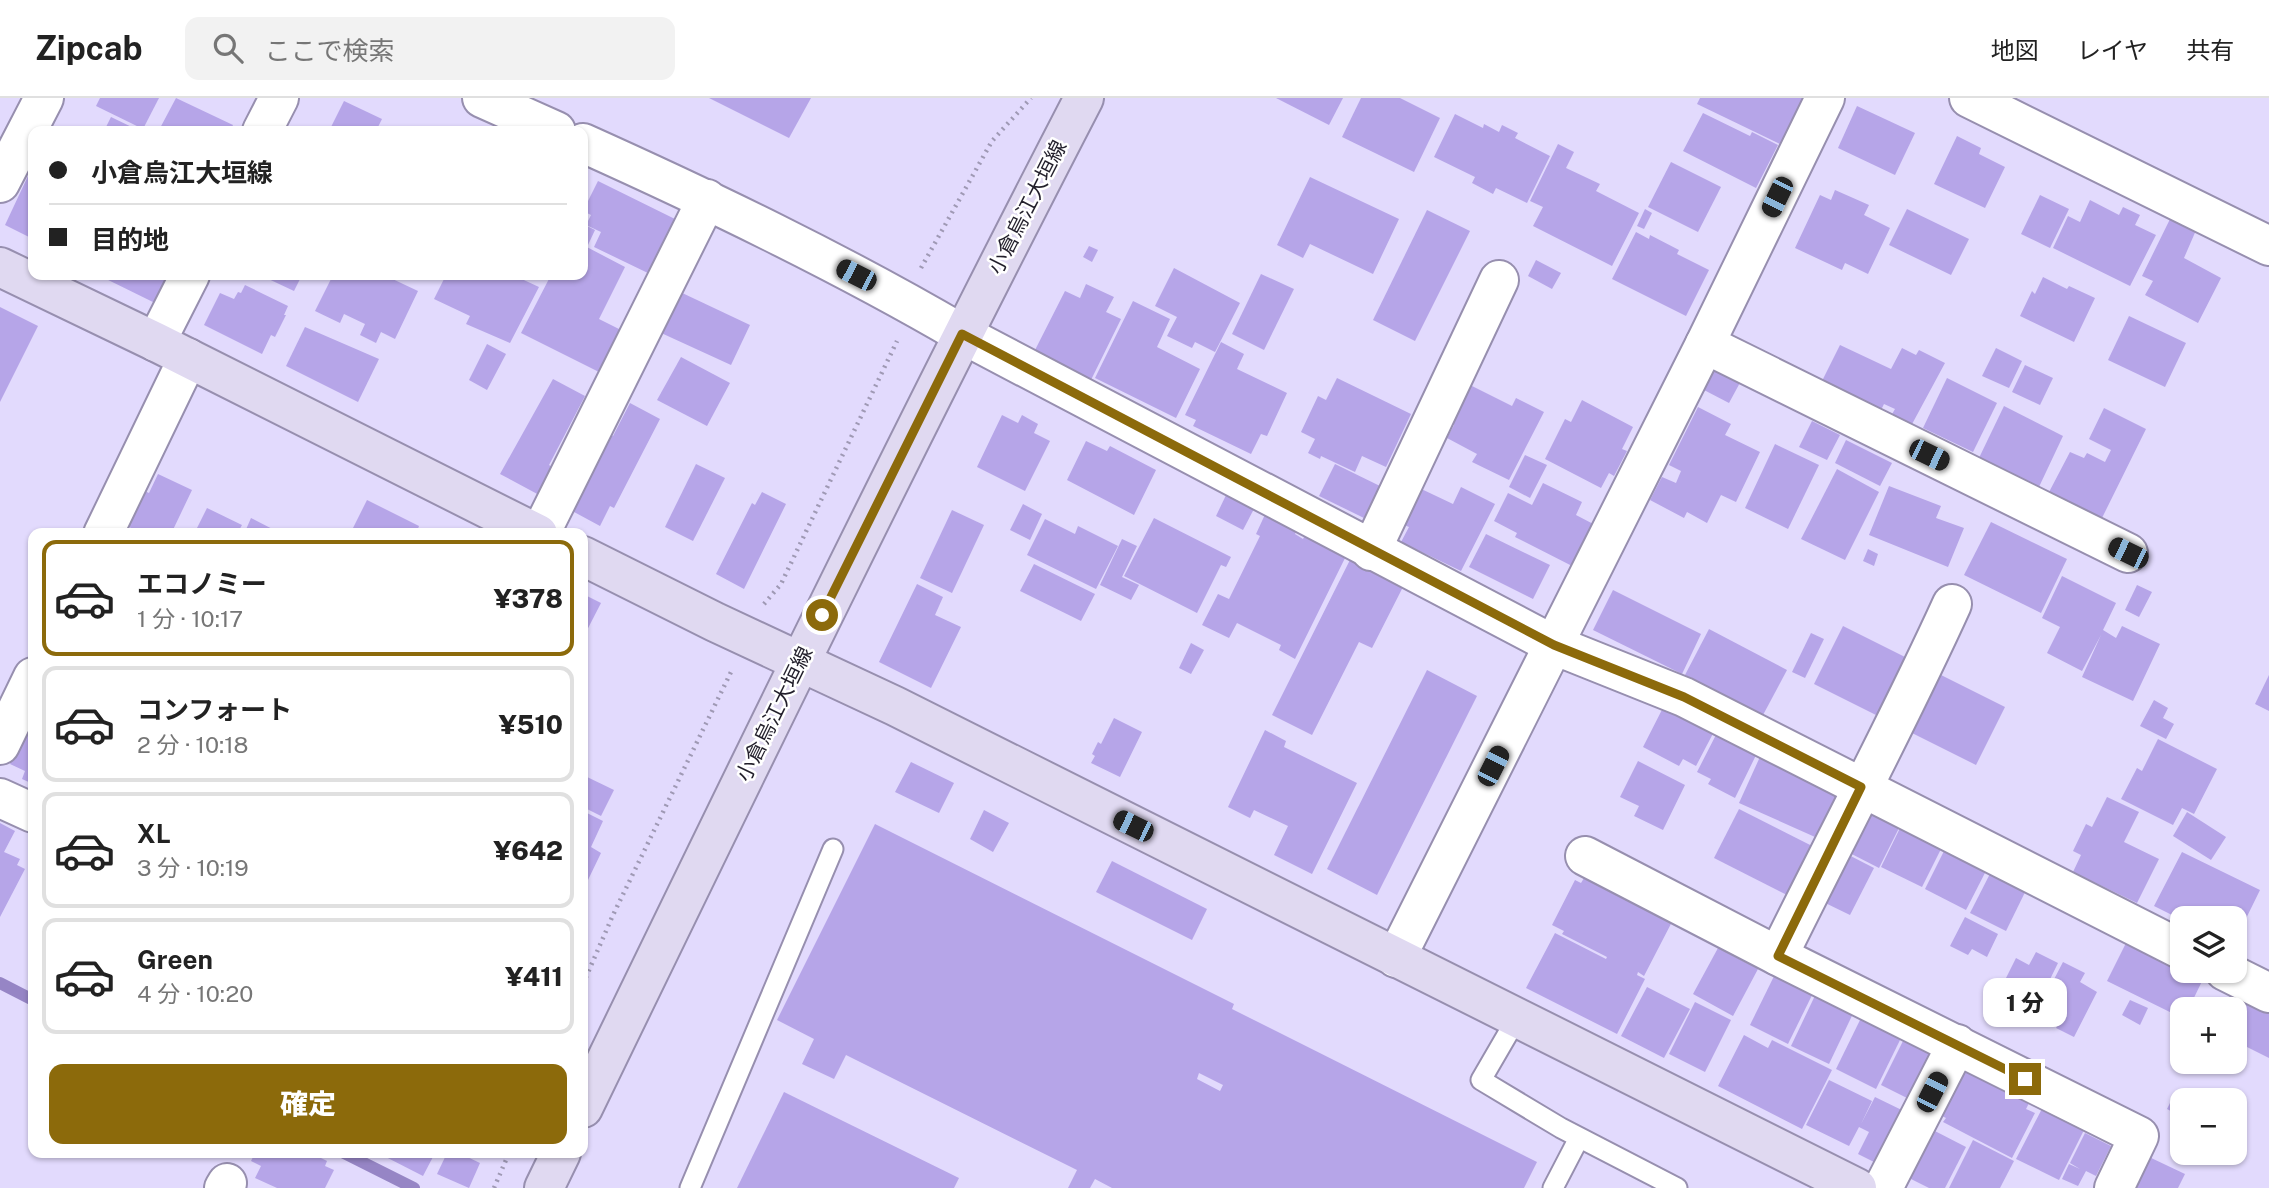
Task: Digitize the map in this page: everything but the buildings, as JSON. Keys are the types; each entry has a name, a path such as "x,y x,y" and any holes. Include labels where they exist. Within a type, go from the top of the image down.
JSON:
{"street":[{"path":"30,126 44,98"},
{"path":"265,126 279,98"},
{"path":"482,98 545,126"},
{"name":"小倉烏江大垣線","path":"588,1098 962,334 1084,98"},
{"path":"1396,958 1705,344 1825,98"},
{"path":"1969,98 2269,246"},
{"path":"0,183 28,129"},
{"path":"588,145 707,199 905,301 962,334 1371,551 1554,645 1684,697 2170,944"},
{"path":"542,528 707,199"},
{"path":"0,267 527,528"},
{"path":"105,528 172,350 189,280"},
{"path":"1371,551 1499,280"},
{"path":"1705,344 2128,553"},
{"path":"588,558 799,663 895,706 1857,1188"},
{"path":"1778,956 1861,787 1910,696 1952,604"},
{"path":"0,746 28,687"},
{"path":"0,798 28,811"},
{"path":"1585,856 2138,1136 2114,1188"},
{"path":"2247,982 2269,993"},
{"path":"1883,1188 1957,1044"},
{"path":"544,1188 559,1158"}],"lane":[{"path":"690,1188 834,849"},
{"path":"1517,1018 1481,1080 1579,1138 1677,1188"},
{"path":"1553,1188 1579,1138"}],"path":[{"path":"588,972 612,915 765,602 781,584 899,337 898,317 905,301 992,141 1031,98"},
{"path":"494,1188 507,1158"}],"waterway":[{"path":"0,983 28,997"},
{"path":"354,1158 414,1188"}],"route":[{"path":"822,615 962,334 1554,645 1684,697 1861,787 1778,956 2025,1079"}]}
